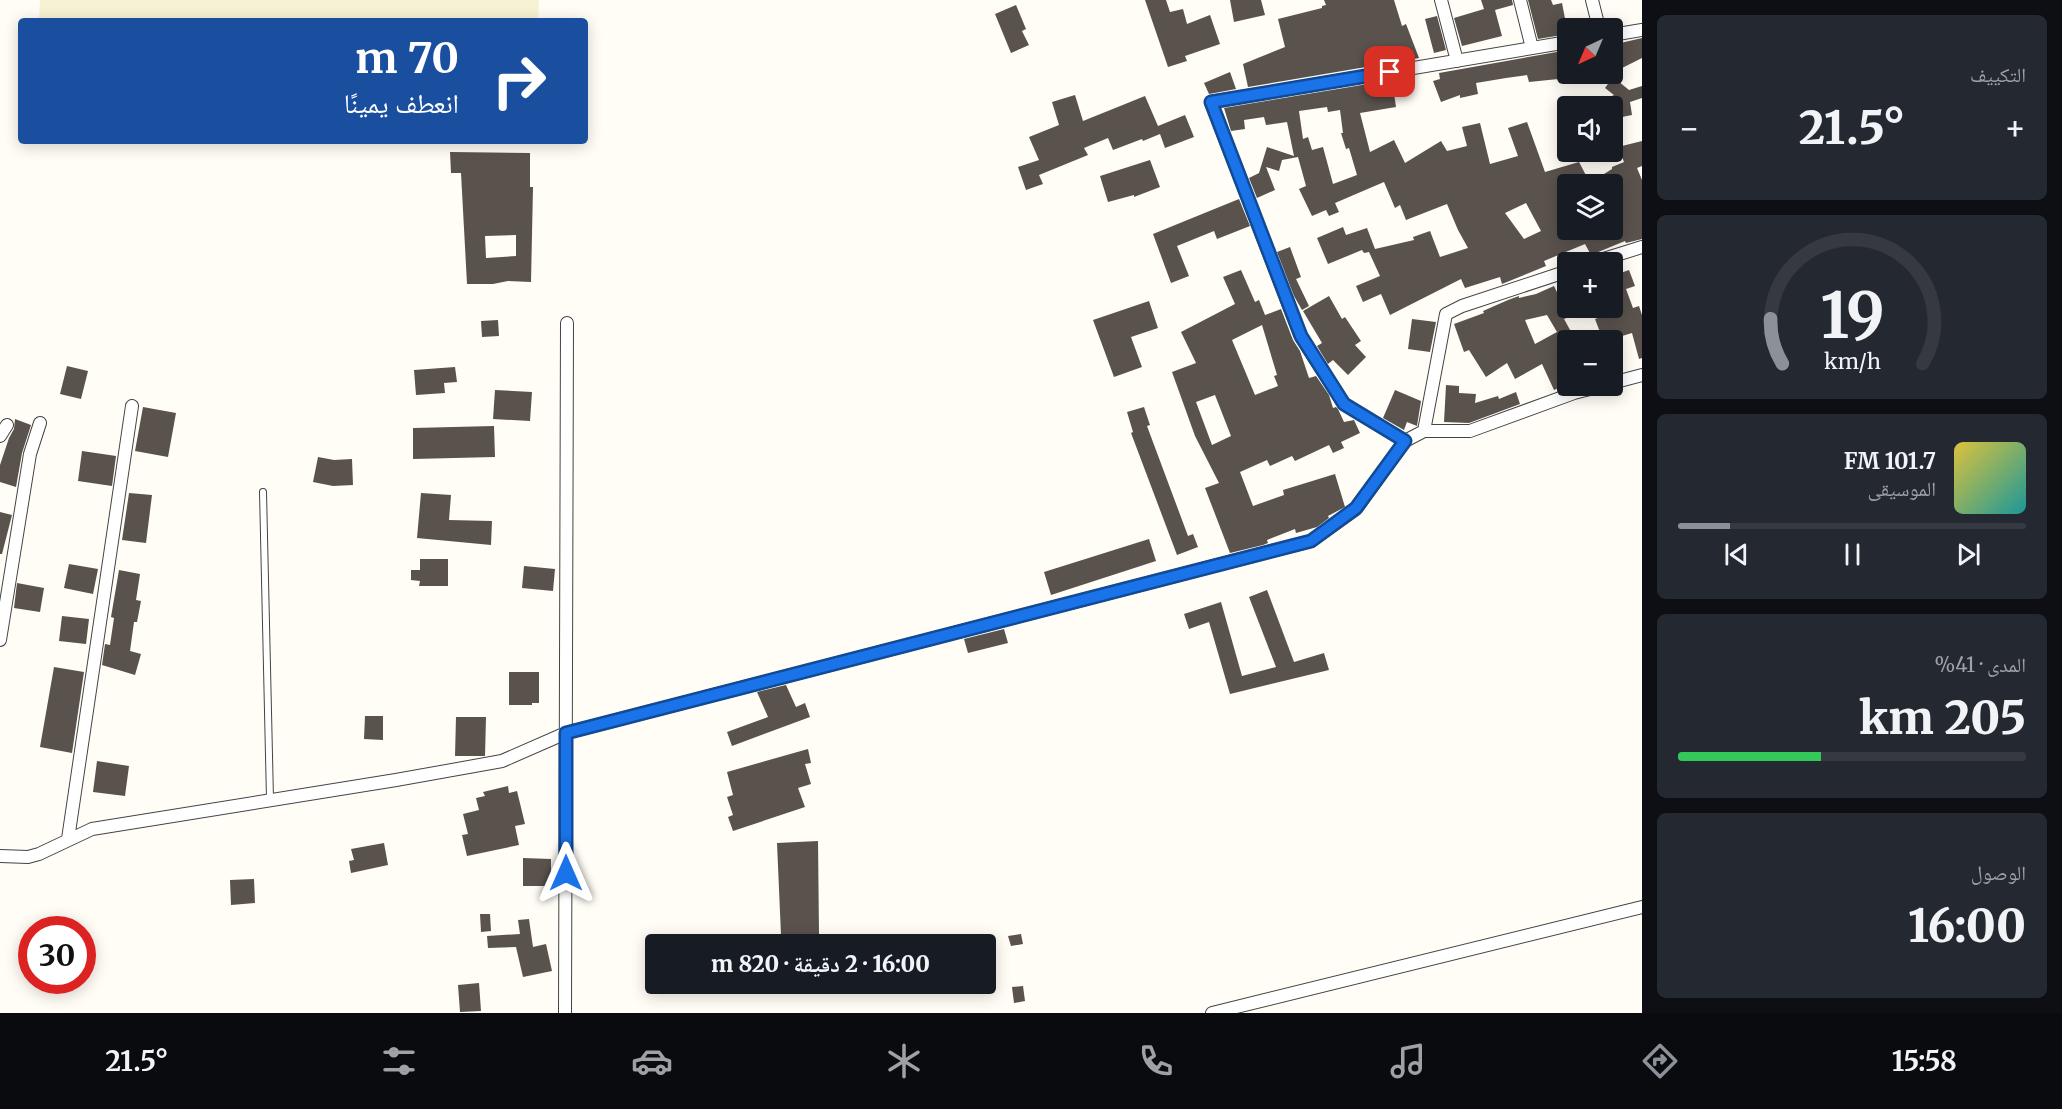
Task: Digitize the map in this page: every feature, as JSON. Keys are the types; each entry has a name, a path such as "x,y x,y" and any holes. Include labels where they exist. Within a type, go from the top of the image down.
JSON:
{"street":[{"path":"1441,0 1457,61"},
{"path":"1520,0 1532,48"},
{"path":"1592,0 1596,18"},
{"path":"1623,33 1642,30"},
{"path":"1405,441 1344,404 1301,336 1211,102 1557,44"},
{"path":"1623,253 1642,247"},
{"path":"1424,431 1446,314 1462,306 1557,275"},
{"path":"565,1013 567,323"},
{"path":"1623,380 1642,375"},
{"path":"0,856 28,857 39,854 92,829 502,761 566,733 1311,541 1356,508 1405,441 1424,431 1470,431 1566,396"},
{"path":"68,839 132,406"},
{"path":"0,640 30,454 40,423"},
{"path":"0,436 8,425"},
{"path":"1212,1013 1642,907"}],"lane":[{"path":"262,492 270,799"}],"shaded area":[{"path":"40,0 539,0 538,18 39,18"}],"building":[{"path":"1145,0 1166,0 1170,12 1183,9 1187,24 1210,15 1220,44 1185,56 1187,61 1168,67"},
{"path":"1230,0 1261,0 1265,15 1234,22"},
{"path":"1324,0 1394,0 1402,26 1406,24 1419,58 1248,87 1243,64 1285,47 1278,19 1322,8 1326,5"},
{"path":"1481,0 1512,0 1513,5 1495,10 1502,36 1462,46 1454,18 1484,9"},
{"path":"1528,0 1551,0 1553,5 1562,3 1565,18 1557,18 1557,36 1538,39"},
{"path":"1016,5 1026,29 1022,31 1029,45 1011,53 995,14"},
{"path":"1437,16 1446,50 1434,53 1425,19"},
{"path":"1642,38 1642,58 1623,68 1623,42"},
{"path":"1557,52 1557,79 1529,82 1527,75 1476,83 1478,94 1460,98 1460,95 1441,102 1433,81 1440,79 1439,73"},
{"path":"1230,72 1236,89 1209,94 1204,83"},
{"path":"1392,80 1396,107 1360,113 1370,152 1394,140 1405,163 1441,141 1447,151 1467,146 1462,127 1480,123 1490,164 1518,156 1508,128 1527,122 1545,172 1579,162 1585,174 1557,174 1557,240 1623,240 1623,174 1604,174 1612,167 1624,162 1623,146 1642,141 1642,166 1637,168 1642,180 1642,239 1626,243 1625,241 1598,252 1589,252 1585,244 1566,252 1557,252 1557,256 1544,261 1546,266 1502,284 1500,277 1465,288 1461,279 1390,315 1381,294 1363,302 1356,286 1380,276 1369,252 1364,253 1362,250 1328,264 1317,238 1343,227 1346,235 1367,228 1375,249 1414,240 1413,237 1430,231 1440,257 1468,248 1447,204 1406,220 1400,205 1395,208 1384,182 1335,203 1339,212 1329,216 1326,210 1312,216 1299,189 1306,186 1298,157 1282,160 1279,171 1266,167 1275,190 1257,198 1249,178 1259,173 1267,147 1294,156 1287,122 1266,125 1264,117 1244,120 1245,129 1231,131 1224,108","holes":["1327,107 1328,112 1340,110 1343,133 1341,133 1346,149 1349,148 1357,175 1333,184 1323,147 1312,150 1308,137 1303,139 1299,111","1526,203 1541,231 1524,239 1505,213"]},
{"path":"1608,84 1622,84 1629,90 1642,86 1642,98 1630,102 1632,115 1623,117 1623,96 1612,96 1614,95 1605,88"},
{"path":"1075,95 1083,121 1145,96 1158,126 1185,115 1194,137 1165,148 1160,134 1113,150 1108,138 1084,148 1088,155 1039,175 1043,184 1026,190 1018,167 1039,160 1029,137 1059,125 1052,102"},
{"path":"450,152 530,153 530,187 533,187 531,282 467,284 461,173 451,173","holes":["516,235 516,256 486,258 485,236"]},
{"path":"1150,160 1160,187 1134,197 1134,195 1108,202 1100,176"},
{"path":"1239,199 1250,226 1217,239 1214,231 1177,246 1189,276 1171,283 1153,234"},
{"path":"1290,247 1301,277 1296,279 1309,306 1302,310 1294,296 1277,252"},
{"path":"1241,270 1255,302 1259,300 1265,315 1281,309 1293,340 1300,351 1309,378 1316,376 1329,395 1333,408 1338,409 1344,422 1354,420 1360,433 1341,442 1344,448 1333,453 1329,445 1295,461 1292,456 1270,466 1267,460 1240,472 1253,506 1284,495 1283,490 1335,474 1345,507 1328,516 1329,518 1317,527 1296,533 1295,529 1267,540 1268,543 1263,545 1230,553 1205,488 1219,483 1195,436 1172,372 1196,363 1181,332 1235,304 1223,277","holes":["1262,325 1277,375 1274,376 1278,386 1255,395 1232,340","1215,395 1231,436 1212,445 1196,402"]},
{"path":"1629,270 1635,286 1626,289 1633,308 1639,306 1642,315 1642,358 1639,359 1632,333 1623,336 1623,330 1599,330 1595,319 1623,318 1623,272"},
{"path":"1554,286 1557,292 1557,318 1566,318 1564,319 1570,330 1557,330 1557,332 1557,389 1554,390 1542,364 1515,379 1507,363 1486,377 1469,350 1464,352 1454,324 1484,313 1483,311 1508,300 1519,296 1519,298","holes":["1547,315 1557,332 1535,344 1525,320"]},
{"path":"1329,296 1342,319 1345,317 1361,341 1355,345 1366,357 1348,375 1333,360 1328,364 1317,346 1322,343 1303,311"},
{"path":"1149,301 1158,328 1131,337 1142,367 1114,377 1093,320"},
{"path":"1412,319 1436,322 1430,352 1408,349"},
{"path":"498,320 499,336 482,337 481,321"},
{"path":"67,366 88,371 81,399 60,394"},
{"path":"455,367 457,382 444,383 445,393 416,395 414,370"},
{"path":"1446,385 1459,386 1459,393 1476,394 1475,403 1498,396 1499,399 1516,392 1520,404 1469,423 1444,422"},
{"path":"495,390 532,392 530,421 493,419"},
{"path":"1395,390 1421,401 1417,426 1407,422 1404,430 1383,418"},
{"path":"143,407 176,413 168,457 135,451"},
{"path":"1144,407 1150,425 1147,426 1188,536 1193,534 1198,547 1177,555 1131,433 1133,432 1127,412"},
{"path":"15,419 31,425 22,453 16,487 0,482 0,465 14,429"},
{"path":"494,426 495,457 413,459 413,428"},
{"path":"82,451 116,456 112,486 78,481"},
{"path":"318,457 334,460 352,459 353,485 333,486 313,482"},
{"path":"129,493 152,495 146,543 122,540"},
{"path":"421,493 451,495 449,520 492,521 491,545 417,538"},
{"path":"0,512 12,515 2,554 0,554"},
{"path":"1149,539 1156,561 1051,595 1044,572"},
{"path":"420,559 448,559 448,586 419,586 420,581 411,580 411,570 420,570"},
{"path":"69,564 98,569 93,594 64,588"},
{"path":"524,566 555,569 553,591 522,588"},
{"path":"119,570 140,574 136,600 141,601 137,622 134,622 130,651 141,654 135,675 102,665 105,644 110,645 114,618 111,617"},
{"path":"17,583 44,588 40,612 14,608"},
{"path":"1267,590 1294,662 1324,653 1329,670 1230,694 1209,622 1189,629 1184,614 1221,602 1242,676 1276,667 1249,597"},
{"path":"62,616 89,619 86,644 59,641"},
{"path":"1004,629 1008,643 968,653 964,639"},
{"path":"54,667 84,672 72,753 40,747"},
{"path":"509,672 539,672 539,703 509,705"},
{"path":"786,685 796,707 805,703 810,717 732,746 727,732 768,717 757,692"},
{"path":"365,716 383,716 383,740 364,739"},
{"path":"456,717 486,717 485,756 455,756"},
{"path":"808,749 811,763 805,764 811,784 798,788 805,807 733,831 728,817 733,815 727,797 733,795 727,772"},
{"path":"97,761 129,766 125,796 93,792"},
{"path":"508,786 509,793 517,791 525,824 515,826 519,845 467,856 462,835 468,834 463,814 479,810 476,798 485,796 483,792"},
{"path":"818,841 819,934 781,934 777,843"},
{"path":"384,843 388,865 351,873 349,861 354,860 351,849"},
{"path":"523,858 551,859 551,886 523,886"},
{"path":"254,879 255,903 231,905 230,880"},
{"path":"480,914 490,914 491,931 481,932"},
{"path":"529,919 533,947 546,944 552,971 523,977 516,947 488,948 487,936 520,934 518,920"},
{"path":"1021,934 1023,944 1011,946 1008,936"},
{"path":"479,983 481,1011 460,1012 458,985"},
{"path":"1023,986 1025,1001 1014,1003 1012,987"}],"route":[{"path":"566,873 566,733 1311,541 1356,508 1405,441 1344,404 1301,336 1211,102 1390,72"}]}
